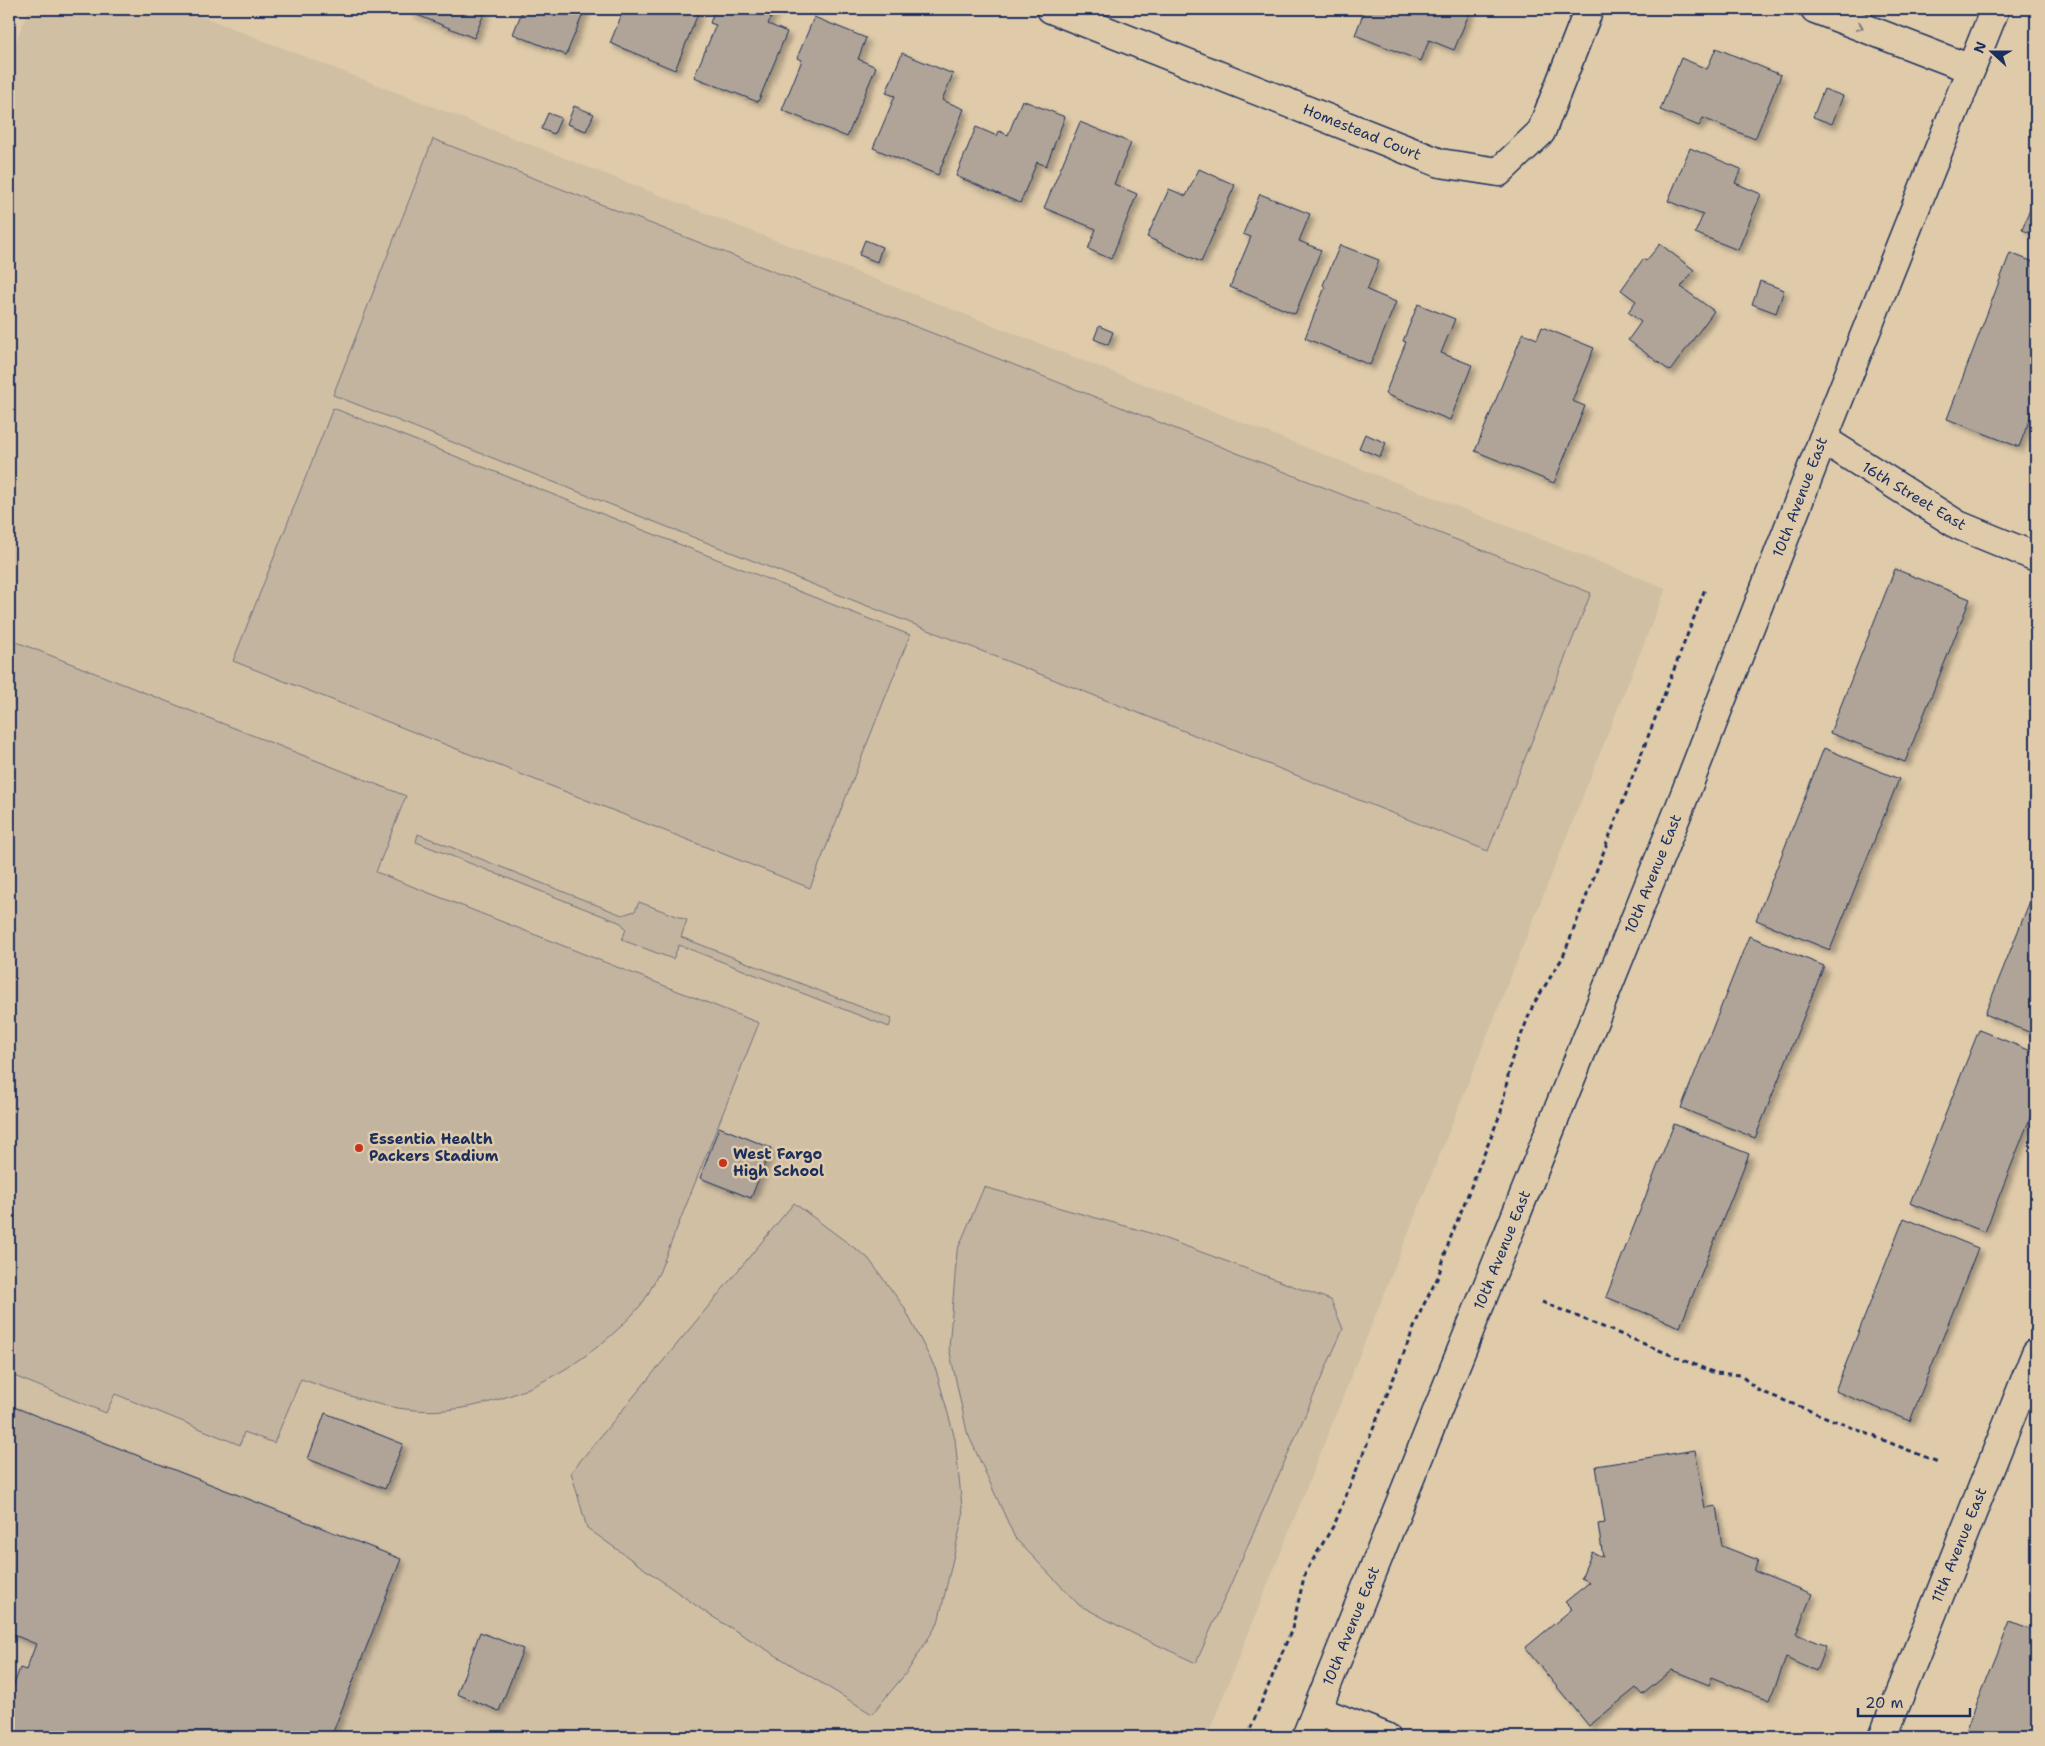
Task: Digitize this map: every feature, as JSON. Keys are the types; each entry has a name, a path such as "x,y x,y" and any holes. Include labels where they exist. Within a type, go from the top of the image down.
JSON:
{"street":[{"name":"Homestead Court","path":"1051,9 1440,163 1498,172 1541,132 1589,9"},
{"path":"1815,9 1971,69"},
{"name":"10th Avenue East","path":"1306,1737 1678,812 1823,439 1971,69 1992,10"},
{"name":"16th Street East","path":"1823,439 1958,525 2036,557"},
{"name":"11th Avenue East","path":"1882,1737 2036,1353"},
{"path":"1317,1710 1386,1737"}],"path":[{"path":"1247,1737 1292,1629 1305,1573 1335,1523 1422,1308 1438,1278 1450,1239 1501,1112 1511,1061 1533,1005 1563,957 1704,589"},
{"path":"1542,1302 1715,1373 1740,1375 1758,1390 1938,1462"}],"shaded area":[{"name":"West Fargo High School","path":"29,9 183,9 1666,588 1207,1737 9,1737 9,58"},
{"path":"433,139 1017,366 1591,593 1488,851 333,395"},
{"path":"333,408 910,635 810,888 233,661"},
{"name":"Essentia Health Packers Stadium","path":"9,639 406,796 376,872 759,1023 659,1273 643,1302 619,1328 595,1349 568,1368 539,1384 477,1405 445,1410 414,1410 385,1406 301,1379 274,1443 244,1432 240,1445 115,1394 106,1413 9,1374"},
{"path":"418,834 622,915 635,911 639,902 687,920 681,937 892,1019 889,1027 679,945 673,959 622,940 626,929 621,923 416,842"},
{"path":"984,1187 1147,1232 1331,1300 1343,1329 1196,1663 1132,1633 1079,1605 1015,1538 967,1432 949,1348 957,1251"},
{"path":"794,1203 868,1258 904,1307 936,1370 955,1439 963,1516 938,1623 907,1672 872,1714 708,1614 587,1528 571,1472"}],"building":[{"path":"412,9 486,9 474,38 410,12"},
{"path":"523,9 585,9 566,55 513,34"},
{"path":"624,9 700,9 675,70 610,43"},
{"path":"715,9 775,9 768,24 787,32 758,102 694,77 716,25 710,23"},
{"path":"1365,9 1471,9 1454,50 1429,40 1421,61 1355,35"},
{"path":"814,17 866,38 858,59 876,67 847,137 782,110 802,60 797,58"},
{"path":"1716,48 1781,75 1755,139 1703,118 1699,126 1660,110 1681,58 1707,69"},
{"path":"902,53 953,74 942,100 964,109 938,175 873,148 895,96 886,93"},
{"path":"1824,89 1843,96 1832,124 1813,117"},
{"path":"1022,100 1065,117 1046,166 1037,162 1020,203 956,176 976,127 997,136 999,131 1008,135"},
{"path":"574,106 594,114 586,131 567,124"},
{"path":"548,113 561,118 554,134 541,129"},
{"path":"1080,122 1131,143 1114,184 1137,194 1111,259 1088,249 1096,229 1044,208"},
{"path":"1690,148 1741,169 1735,183 1761,194 1738,250 1695,233 1703,215 1668,201"},
{"path":"1199,169 1235,185 1201,262 1147,237 1169,189 1186,196"},
{"path":"1260,194 1310,214 1299,241 1321,250 1295,314 1230,287 1251,237 1243,234"},
{"path":"2036,194 2036,235 2022,230"},
{"path":"865,240 882,247 877,262 859,255"},
{"path":"1660,244 1694,270 1681,287 1714,311 1670,371 1628,340 1641,322 1628,312 1636,301 1621,290 1643,259 1646,261"},
{"path":"1340,245 1379,260 1367,290 1396,302 1370,365 1305,338 1325,287 1323,285"},
{"path":"2010,253 2036,263 2036,402 2019,447 1947,419"},
{"path":"1760,281 1784,290 1776,313 1752,304"},
{"path":"1418,304 1455,319 1441,353 1472,365 1450,420 1385,394 1406,342 1403,341"},
{"path":"1099,326 1113,332 1108,345 1094,339"},
{"path":"1542,327 1594,348 1572,401 1585,406 1554,483 1475,451 1523,333 1537,339"},
{"path":"1365,434 1386,443 1380,457 1359,448"},
{"path":"1895,569 1970,599 1905,762 1830,733"},
{"path":"1824,748 1899,779 1830,950 1756,920"},
{"path":"2036,886 2036,1035 1985,1014"},
{"path":"1749,936 1824,966 1755,1138 1681,1108"},
{"path":"1979,1030 2036,1053 2036,1103 1985,1232 1910,1203"},
{"path":"1674,1124 1749,1154 1680,1327 1606,1297"},
{"path":"719,1127 771,1148 751,1198 700,1178"},
{"path":"1904,1218 1978,1248 1910,1421 1835,1391"},
{"path":"9,1405 401,1559 331,1737 9,1737 9,1698 20,1668 26,1670 36,1644 9,1633"},
{"path":"325,1413 403,1444 385,1489 308,1459"},
{"path":"1695,1450 1705,1508 1716,1506 1722,1546 1758,1560 1754,1571 1812,1594 1796,1634 1826,1646 1816,1671 1786,1658 1770,1700 1712,1677 1709,1685 1672,1670 1642,1695 1636,1688 1589,1726 1525,1648 1572,1609 1565,1602 1590,1582 1581,1578 1592,1552 1603,1557 1598,1524 1605,1523 1596,1466"},
{"path":"2010,1622 2036,1632 2036,1737 1981,1737 1966,1731"},
{"path":"480,1632 523,1649 499,1711 457,1694"}],"place":[{"name":"Essentia Health Packers Stadium","path":"359,1148"},
{"name":"West Fargo High School","path":"723,1163"}]}
